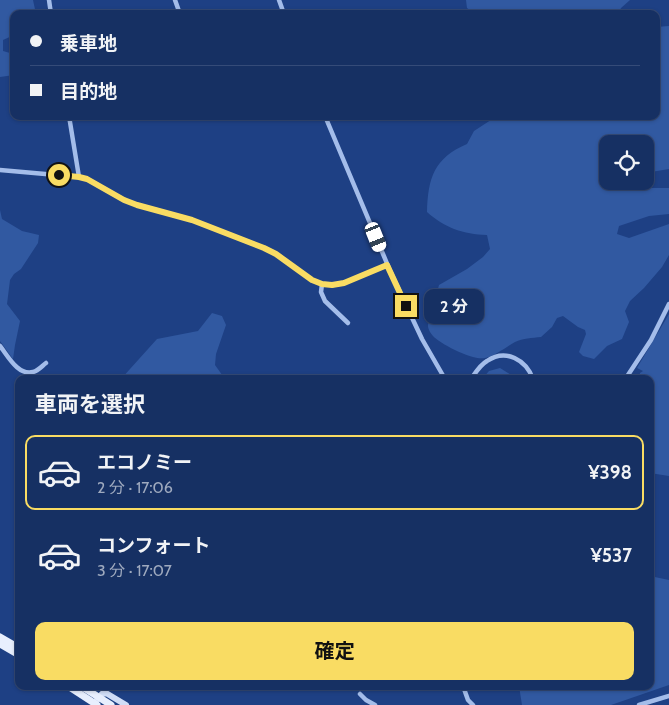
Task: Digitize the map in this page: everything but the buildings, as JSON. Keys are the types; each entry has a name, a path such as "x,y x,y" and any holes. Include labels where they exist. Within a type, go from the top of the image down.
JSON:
{"main road":[{"path":"0,637 15,646"},
{"path":"0,644 15,653"},
{"path":"75,690 96,703 111,705"},
{"path":"85,690 96,703"}],"street":[{"path":"70,120 79,177"},
{"path":"327,120 387,265 422,339 443,375"},
{"path":"0,170 87,179 124,200 192,220 264,248 276,254 312,280 322,284 344,283 387,265"},
{"path":"322,284 325,301 348,323"},
{"path":"628,375 651,340 669,304"},
{"path":"0,346 16,367 22,371 31,373 46,363"},
{"path":"474,375 487,361 496,357 511,356 521,362 531,375"},
{"path":"464,690 468,700 473,705"},
{"path":"96,703 102,694 106,693 126,705"},
{"path":"360,694 375,705"},
{"path":"639,705 669,696"}],"shaded area":[{"path":"0,0 33,0 35,10 10,10 10,37 3,40 3,51 10,53 10,76 0,77"},
{"path":"466,0 630,0 620,10 470,10 467,8"},
{"path":"669,26 669,169 654,172 654,135 599,135 599,190 654,190 654,188 669,188 669,214 649,216 619,226 617,234 629,238 669,224 669,255 662,267 630,301 625,311 629,322 622,339 607,346 594,359 583,356 579,352 586,334 585,330 563,316 557,318 552,327 541,337 518,341 485,358 473,357 450,347 433,336 428,326 439,285 467,269 490,249 487,235 455,229 427,212 431,179 435,170 447,156 467,144 474,131 491,120 660,120 660,27"},
{"path":"0,210 2,219 22,231 39,235 38,243 21,269 10,280 7,304 20,321 13,359 0,341"},
{"path":"212,313 222,316 226,325 216,354 215,365 222,375 125,375 157,339 198,331"},
{"path":"669,314 669,476 654,474 654,375 640,375 643,371 637,368"},
{"path":"500,368 511,375 486,375 489,371"},
{"path":"654,577 669,580 669,685 611,705 522,705 520,690 654,690"}],"route":[{"path":"59,175 87,179 124,200 192,220 264,248 276,254 312,280 322,284 344,283 387,265 406,306"}]}
